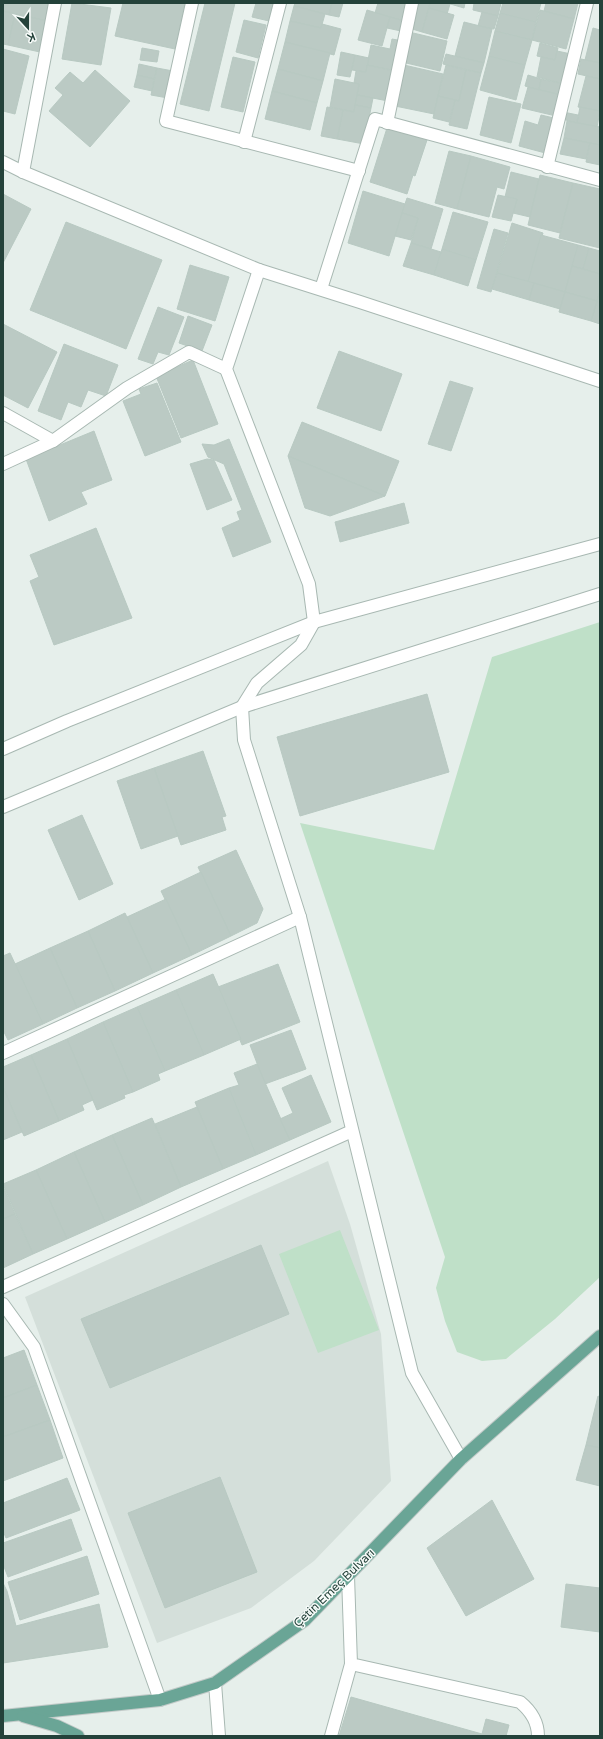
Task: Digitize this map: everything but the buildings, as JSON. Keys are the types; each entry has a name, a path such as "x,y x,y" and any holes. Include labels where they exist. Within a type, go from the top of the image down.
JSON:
{"main road":[{"name":"Çetin Emeç Bulvarı","path":"3,1716 160,1700 215,1682 305,1620 461,1459 600,1336"},
{"path":"16,1714 57,1726 78,1736"}],"street":[{"path":"23,172 55,3"},
{"path":"192,3 166,121 359,171"},
{"path":"244,142 280,3"},
{"path":"387,123 412,3"},
{"path":"547,167 587,3"},
{"path":"321,290 375,119 547,167 600,180"},
{"path":"3,162 23,172 259,270 600,381"},
{"path":"259,270 226,369 309,584 314,622 301,645 257,683 242,707 244,740 300,917 412,1373 461,1459"},
{"path":"3,464 53,441 127,388 189,352 226,369"},
{"path":"3,413 53,441"},
{"path":"3,749 67,721 314,622 600,544"},
{"path":"3,807 242,707 600,594"},
{"path":"3,1053 300,917"},
{"path":"3,1287 352,1131"},
{"path":"3,1304 34,1347 160,1700"},
{"path":"331,1736 351,1664 348,1576"},
{"path":"351,1664 520,1702 529,1709 535,1719 538,1736"},
{"path":"215,1682 219,1736"}],"shaded area":[{"path":"328,1161 350,1224 381,1334 391,1481 314,1561 251,1608 157,1643 25,1297"}],"green space":[{"path":"600,622 600,1277 555,1319 506,1359 482,1361 457,1352 445,1321 436,1288 445,1257 300,823 434,850 492,657"},
{"path":"340,1230 379,1330 318,1353 279,1254"}]}
